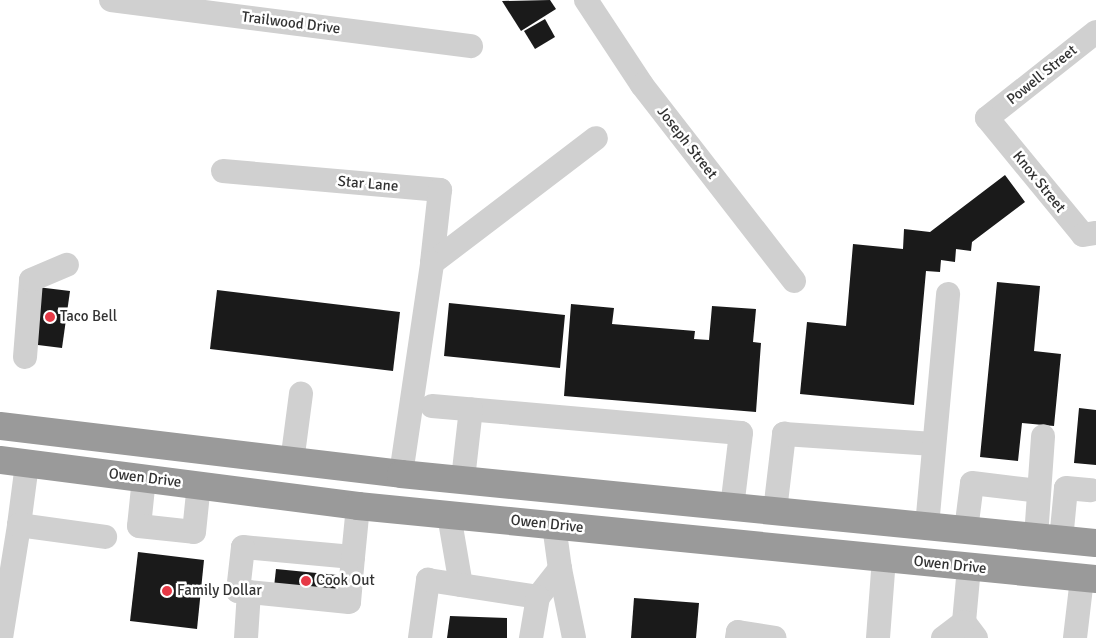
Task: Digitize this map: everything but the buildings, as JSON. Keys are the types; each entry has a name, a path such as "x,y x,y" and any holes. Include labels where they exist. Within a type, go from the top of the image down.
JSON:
{"highway":[{"path":"0,426 401,474 1096,543"},
{"path":"0,442 91,453 109,440"},
{"name":"Owen Drive","path":"0,460 207,485 358,506 1089,578"},
{"path":"207,485 242,477 439,497 456,491 463,479"}],"street":[{"name":"Trailwood Drive","path":"111,0 471,46"},
{"name":"Joseph Street","path":"586,0 642,85 794,282"},
{"name":"Powell Street","path":"987,118 1096,32"},
{"name":"Knox Street","path":"987,118 1083,235 1096,233"},
{"path":"432,263 596,138"},
{"name":"Star Lane","path":"223,171 440,190 432,263 401,474"},
{"path":"25,357 31,280 67,265"},
{"path":"927,526 948,294"},
{"path":"292,462 300,394"},
{"path":"432,406 741,433 732,507"},
{"path":"463,479 471,409"},
{"path":"774,511 784,434 934,444"},
{"path":"1043,436 1039,491 1048,538"},
{"path":"1,638 27,464"},
{"path":"144,478 139,526 194,532 207,485"},
{"path":"966,530 972,483 1039,491"},
{"path":"1048,538 1066,488 1091,490"},
{"path":"353,558 243,546 238,591 349,602 358,506"},
{"path":"449,515 461,585"},
{"path":"19,525 105,537"},
{"path":"554,525 560,569 574,638"},
{"path":"878,638 884,558"},
{"path":"943,638 970,630 969,566"},
{"path":"532,638 538,597 560,569"},
{"path":"1075,638 1089,578"},
{"path":"420,638 428,580 538,597"},
{"path":"246,638 249,592"},
{"path":"737,638 738,632 775,638"}],"place":[{"name":"Taco Bell","path":"50,317"},
{"name":"Cook Out","path":"306,581"},
{"name":"Family Dollar","path":"167,591"}]}
